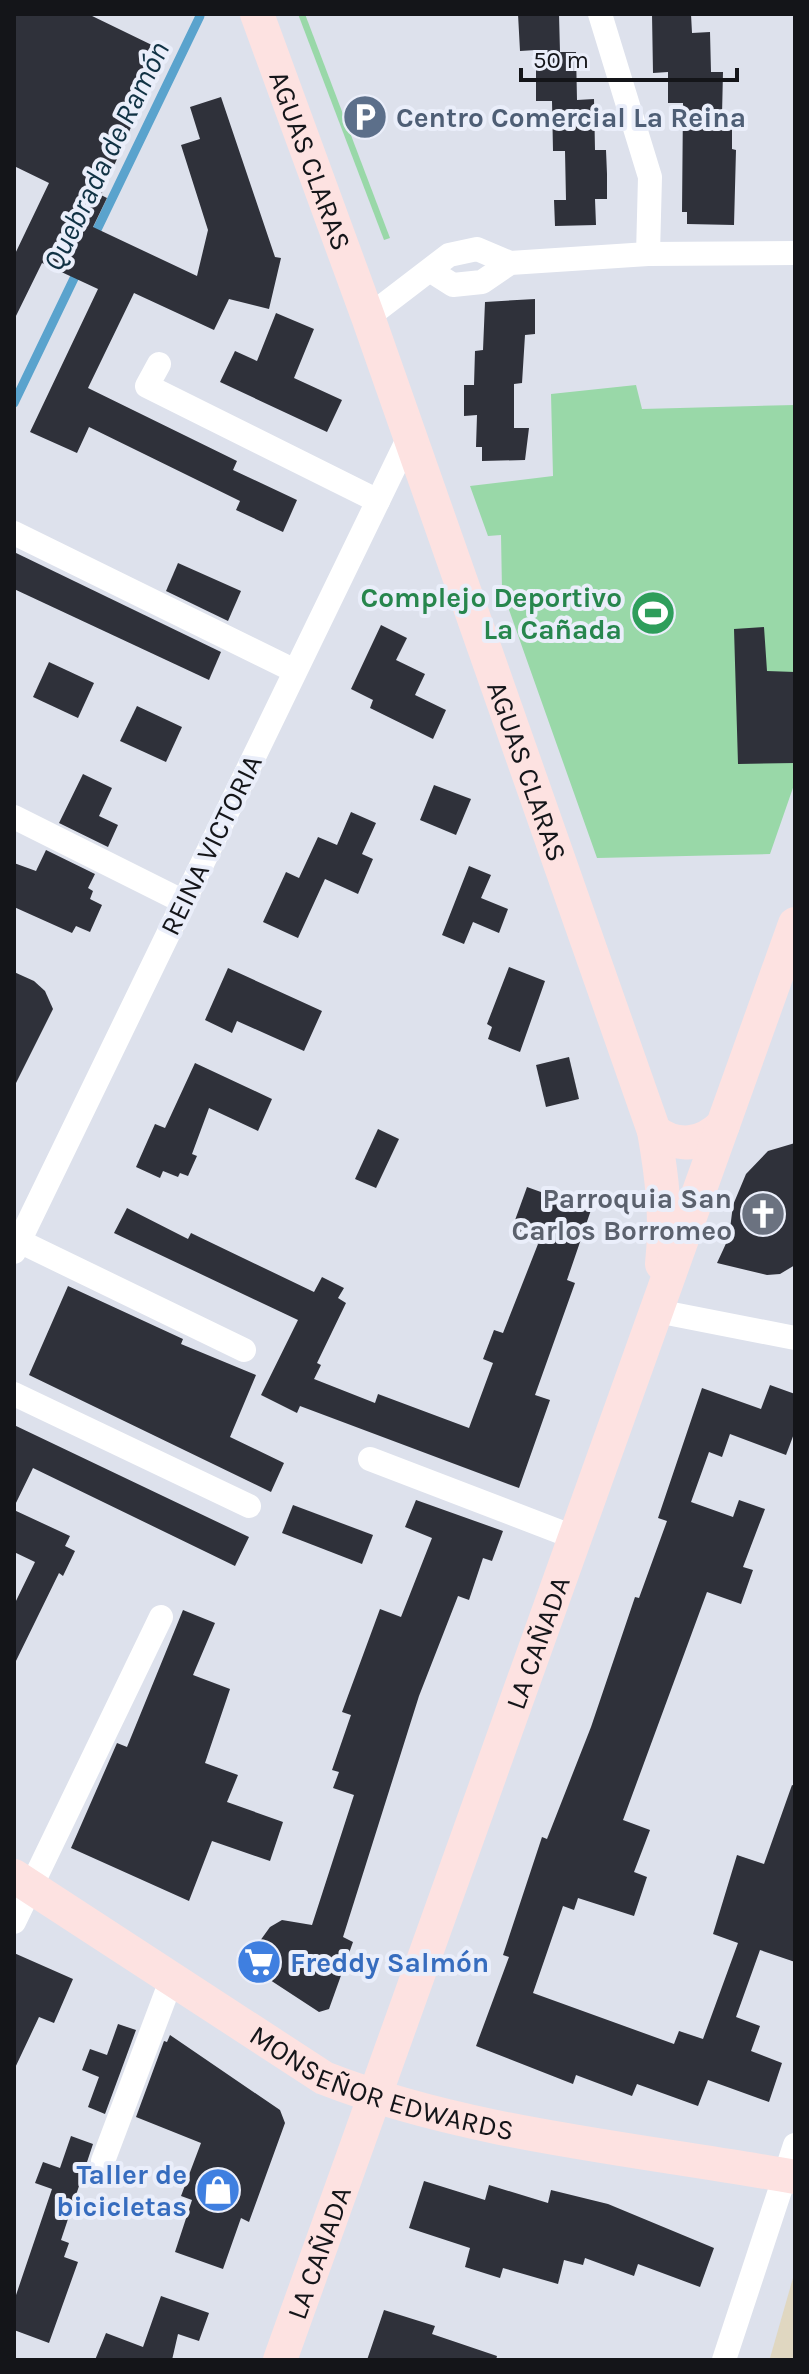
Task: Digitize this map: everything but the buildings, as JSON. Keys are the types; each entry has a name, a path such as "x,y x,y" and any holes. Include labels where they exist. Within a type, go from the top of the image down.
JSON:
{"street":[{"name":"AGUAS CLARAS","path":"257,14 368,317 408,439 654,1131 663,1184 666,1234 657,1311"},
{"path":"600,14 650,177 648,254"},
{"path":"368,317 431,271 453,285 482,282 519,262 648,254 795,253"},
{"path":"159,364 147,386 378,501"},
{"name":"REINA VICTORIA","path":"19,1232 184,902 408,439"},
{"path":"14,533 295,671"},
{"path":"14,817 184,902"},
{"name":"LA CAÑADA","path":"280,2360 795,924"},
{"path":"654,1131 670,1141 692,1143 704,1140 723,1125"},
{"path":"19,1232 244,1350"},
{"path":"657,1311 795,1338"},
{"path":"14,1394 249,1506"},
{"path":"370,1459 576,1538"},
{"path":"14,1922 22,1881 161,1617"},
{"name":"MONSEÑOR EDWARDS","path":"22,1881 324,2078 374,2098 461,2119 792,2166"},
{"path":"103,2161 172,1978"},
{"path":"724,2360 792,2166"}],"shaded area":[{"path":"795,2271 795,2360 776,2360 770,2358"}],"green space":[{"path":"298,14 305,14 390,238 384,240"},
{"name":"Complejo Deportivo La Cañada","path":"636,385 642,409 795,405 795,782 770,854 597,858 502,590 501,535 488,536 470,486 553,476 551,394"}],"waterway":[{"name":"Quebrada de Ramón","path":"92,240 200,16"},
{"name":"Quebrada de Ramón","path":"14,403 79,268"}],"place":[{"name":"Centro Comercial La Reina","path":"365,117"},
{"name":"Complejo Deportivo La Cañada","path":"653,613"},
{"name":"Parroquia San Carlos Borromeo","path":"763,1214"},
{"name":"Freddy Salmón","path":"259,1962"},
{"name":"Taller de bicicletas","path":"218,2190"}]}
